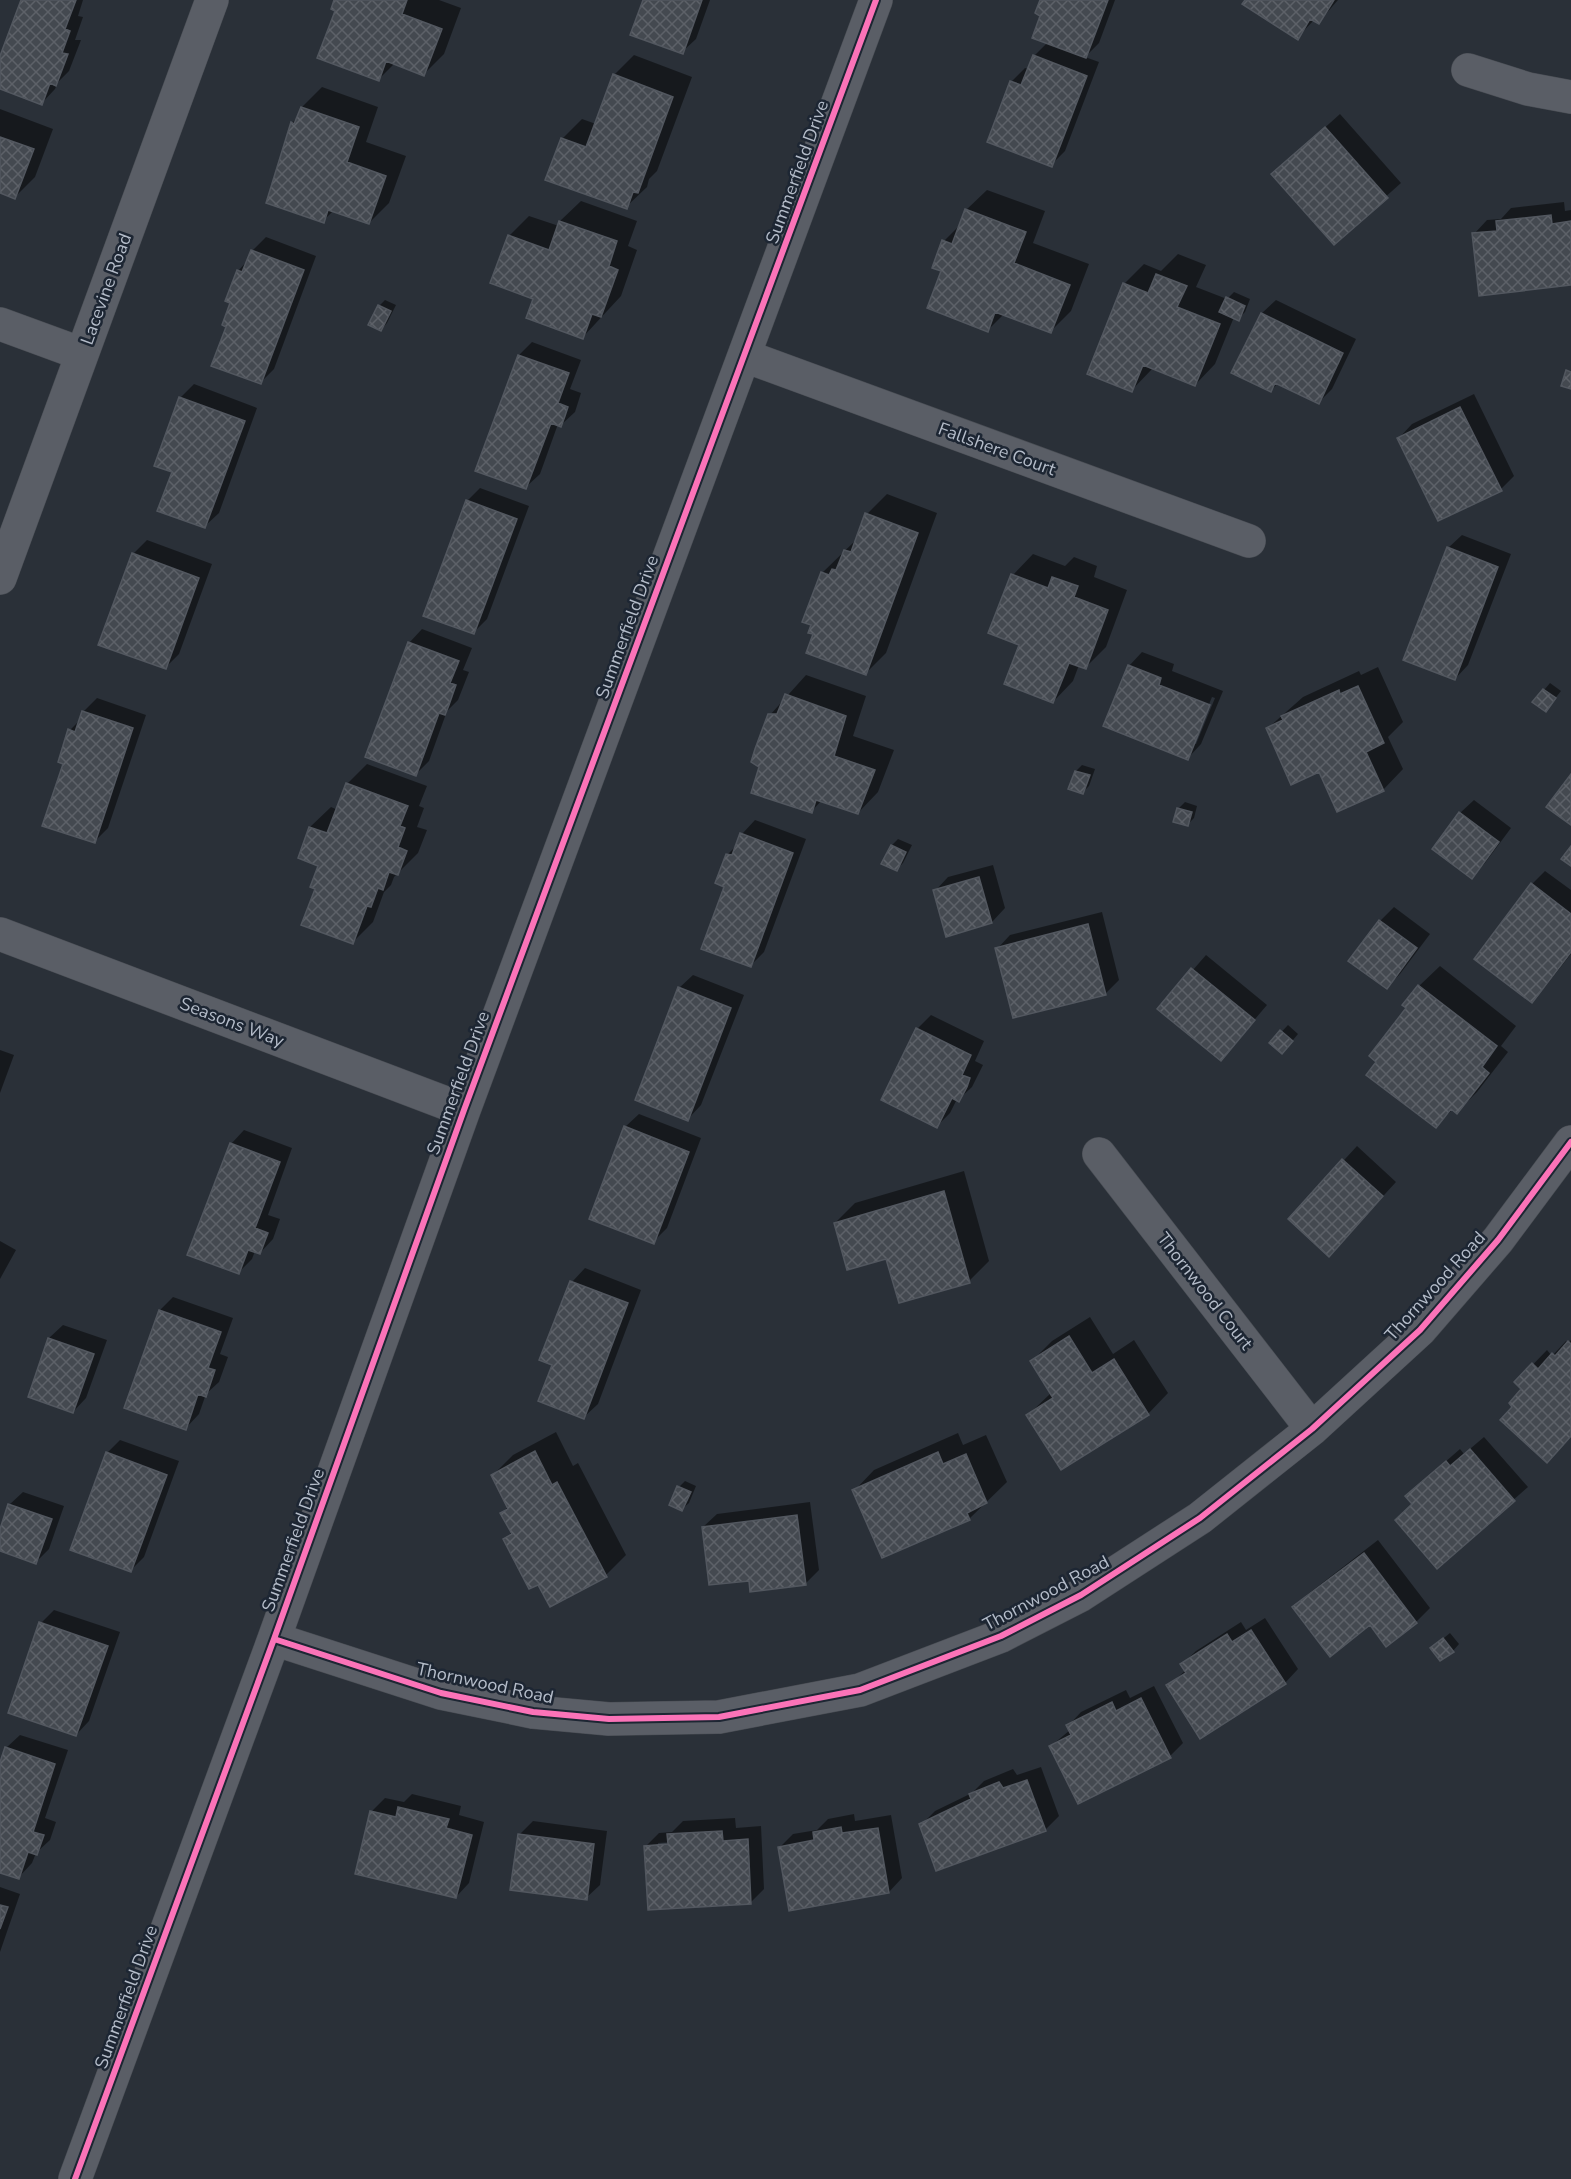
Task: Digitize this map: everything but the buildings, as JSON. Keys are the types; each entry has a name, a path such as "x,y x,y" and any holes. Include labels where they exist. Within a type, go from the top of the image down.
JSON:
{"street":[{"name":"Lacevine Road","path":"0,578 212,0"},
{"name":"Summerfield Drive","path":"75,2179 274,1639 464,1110 876,0"},
{"path":"1468,70 1528,89 1571,97"},
{"path":"0,324 82,354"},
{"name":"Fallshere Court","path":"745,356 1249,541"},
{"name":"Seasons Way","path":"0,934 464,1110"},
{"name":"Thornwood Road","path":"274,1639 441,1693 533,1712 609,1719 718,1717 860,1690 1001,1636 1081,1595 1200,1518 1312,1429 1420,1330 1498,1240 1571,1142"},
{"name":"Thornwood Court","path":"1099,1154 1312,1429"}],"cycle path":[{"path":"75,2179 274,1639 464,1110 876,0"},
{"path":"274,1639 441,1693 533,1712 609,1719 719,1717 860,1690 1001,1636 1081,1595 1200,1518 1312,1429 1420,1330 1498,1240 1571,1142"}]}
